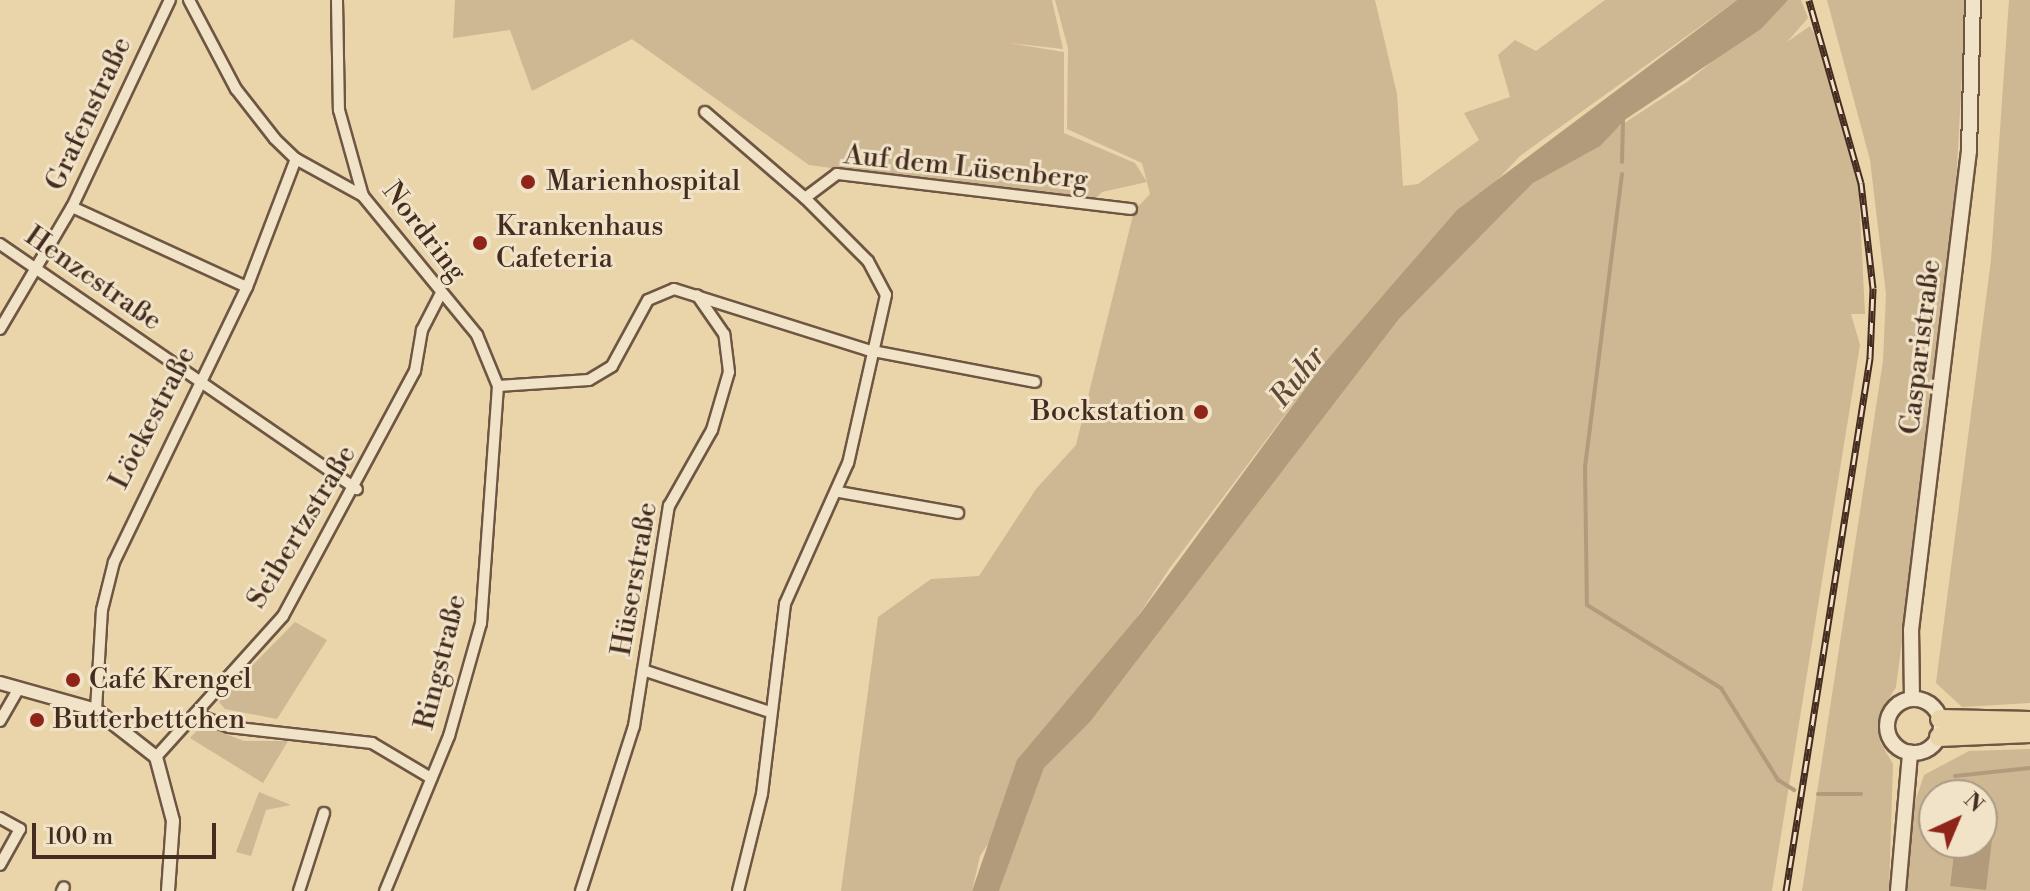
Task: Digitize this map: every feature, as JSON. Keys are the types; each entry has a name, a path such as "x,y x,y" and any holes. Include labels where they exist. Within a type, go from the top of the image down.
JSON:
{"highway":[{"path":"1939,728 2030,721"},
{"path":"1939,728 2030,733"}],"main road":[{"name":"Casparistraße","path":"1912,699 1911,630 1966,182 1973,0"},
{"path":"1898,891 1910,753 1939,728 1930,705 1912,699 1887,721 1892,743 1910,753"}],"street":[{"name":"Grafenstraße","path":"0,329 72,207 170,0"},
{"path":"189,0 236,89 296,159 363,196"},
{"name":"Nordring","path":"337,0 339,110 363,196 477,335 498,386"},
{"path":"705,112 805,198 883,284 886,306 868,350 839,492 785,604 767,711 762,794 738,891"},
{"name":"Löckestraße","path":"96,710 97,647 114,562 197,384 247,287 296,159"},
{"name":"Auf dem Lüsenberg","path":"805,198 837,174 1131,209"},
{"path":"72,207 247,287"},
{"name":"Henzestraße","path":"0,244 38,267 197,384 357,489"},
{"path":"498,386 589,380 612,366 660,290 697,295 868,350 1035,382"},
{"name":"Seibertzstraße","path":"156,757 283,616 357,489 415,371 422,330 441,293"},
{"name":"Hüserstraße","path":"581,891 634,726 669,506 712,430 729,372 724,334 697,295"},
{"name":"Ringstraße","path":"385,891 431,778 481,623 498,386"},
{"path":"839,492 958,513"},
{"path":"643,670 767,711"},
{"path":"0,683 96,710 156,757 172,808 168,891"},
{"path":"0,721 19,688"},
{"path":"195,714 229,727 372,743 431,778"},
{"path":"299,891 324,813"},
{"path":"0,818 20,829 0,865"}],"shaded area":[{"path":"455,0 1052,0 1063,49 1008,43 1064,52 1064,133 1135,163 1147,182 1102,192 1092,202 809,165 632,39 532,91 510,30 453,38"},
{"path":"1055,0 1375,0 1397,94 1403,186 1418,184 1479,140 1464,113 1510,97 1498,55 1515,40 1536,51 1605,0 1737,0 1520,156 1321,367 1169,569 980,856 972,891 841,891 878,617 931,579 979,576 1036,489 1076,445 1134,211 1150,194 1142,163 1067,129 1068,48"},
{"path":"1737,0 1788,0 1761,29 1626,119 1600,146 1533,183 1399,319 1090,722 1044,768 999,891 972,891 1017,760 1139,615 1321,367 1457,210"},
{"path":"1788,0 1801,0 1808,18 1787,42 1810,26 1822,48 1858,174 1865,314 1851,314 1860,345 1772,891 999,891 1044,768 1090,722 1399,319 1533,183 1687,82"},
{"path":"1827,0 1966,0 1952,261 1896,687 1881,712 1880,742 1893,764 1889,891 1802,891 1883,361 1886,294 1870,160"},
{"path":"2009,0 2030,0 2030,703 1962,707 1936,683 1991,260"},
{"path":"295,622 327,640 277,719 225,709 219,702"},
{"path":"202,725 244,741 288,741 263,783 190,738"},
{"path":"2030,749 2030,891 1905,891 1906,829 1918,793 1918,859 1953,859 1950,885 1971,859 1998,859 1998,779 1923,779 1924,775 1969,751"},
{"path":"259,792 291,805 266,810 251,856 236,852"},
{"path":"1953,859 1990,859 1986,890 1950,886"}],"waterway":[{"path":"1622,162 1623,120"},
{"path":"1622,174 1585,467 1587,605 1721,688 1778,780 1794,790"},
{"path":"1955,776 2030,768"},
{"path":"1818,794 1861,794"}],"railway":[{"path":"1786,891 1870,358 1873,288 1861,183 1809,0"}],"place":[{"name":"Marienhospital","path":"528,182"},
{"name":"Krankenhaus Cafeteria","path":"480,243"},
{"name":"Bockstation","path":"1201,412"},
{"name":"Café Krengel","path":"73,680"},
{"name":"Butterbettchen","path":"37,720"}],"water label":[{"name":"Ruhr","path":"1298,377"}]}
